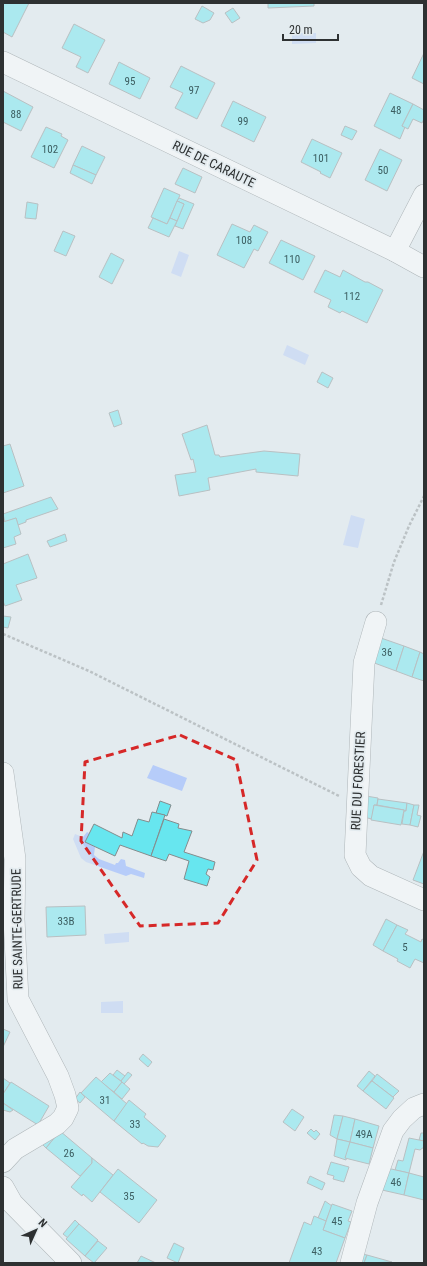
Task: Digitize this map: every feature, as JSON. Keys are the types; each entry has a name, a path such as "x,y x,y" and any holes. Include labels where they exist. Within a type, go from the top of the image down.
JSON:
{"street":[{"name":"RUE DE CARAUTE","path":"3,62 424,266"},
{"path":"395,251 424,196"},
{"name":"RUE DU FORESTIER","path":"376,622 364,663 355,855 361,868 371,876 424,900"},
{"name":"RUE SAINTE-GERTRUDE","path":"3,773 15,859 14,919 18,999 58,1076 68,1108 63,1118 57,1124 15,1149 3,1162"},
{"path":"351,1263 367,1204 393,1131 402,1118 414,1108 424,1104"},
{"path":"3,1187 12,1203 71,1263"}],"path":[{"path":"376,622 394,562 409,526 424,496"},
{"path":"3,634 89,670 357,805"}],"highlighted area":[{"path":"180,735 236,760 257,860 218,923 140,926 81,841 85,762"}],"water":[{"path":"292,33 316,33 316,43 292,44"},
{"path":"179,251 189,255 181,277 171,273"},
{"path":"287,345 309,355 305,365 283,355"},
{"path":"351,515 365,519 358,548 343,545"},
{"path":"153,765 187,778 182,791 147,778"},
{"path":"87,832 89,833 85,842 95,847 94,855 99,859 115,865 121,859 125,860 126,866 145,873 144,878 131,874 126,876 86,862 81,858 73,839 75,834 83,837"},
{"path":"129,932 129,942 105,944 104,934"},
{"path":"123,1001 123,1013 101,1013 101,1002"}],"building":[{"path":"3,3 29,3 12,37 3,32"},
{"path":"268,3 314,3 314,6 268,8"},
{"path":"202,6 214,13 210,20 203,23 195,19"},
{"path":"233,8 240,18 232,23 225,13"},
{"path":"74,24 105,40 88,73 76,67 81,57 62,48"},
{"path":"424,53 424,84 412,78"},
{"path":"119,62 150,78 140,99 109,84"},
{"path":"181,66 215,83 197,119 175,108 183,93 170,87"},
{"path":"3,91 33,107 21,131 3,122"},
{"path":"390,93 413,104 402,126 405,127 400,139 374,126"},
{"path":"233,101 266,117 254,142 221,126"},
{"path":"413,104 424,110 424,119 422,123 413,119 408,129 402,126"},
{"path":"345,126 357,131 352,140 341,135"},
{"path":"46,127 62,134 61,136 68,140 54,168 31,157"},
{"path":"312,139 342,153 330,178 301,162"},
{"path":"82,146 105,157 96,175 73,165"},
{"path":"380,149 402,160 387,191 365,180"},
{"path":"73,165 96,175 92,184 70,173"},
{"path":"183,168 202,177 195,193 175,184"},
{"path":"164,188 180,195 167,224 151,217"},
{"path":"179,198 194,204 183,229 175,226 184,204 177,201"},
{"path":"177,201 184,204 177,221 170,218"},
{"path":"27,202 38,204 36,219 25,218"},
{"path":"153,218 167,224 170,218 177,221 169,237 148,228"},
{"path":"232,224 250,232 254,225 268,232 258,251 254,249 244,268 217,255"},
{"path":"63,231 75,236 66,256 54,251"},
{"path":"281,240 315,256 303,280 269,263"},
{"path":"111,253 124,260 112,284 99,277"},
{"path":"325,270 340,277 343,270 383,290 367,323 342,311 340,313 328,307 331,300 314,292"},
{"path":"322,372 333,378 328,388 317,382"},
{"path":"118,410 122,424 114,427 109,413"},
{"path":"207,425 215,455 219,455 220,457 264,451 300,454 298,476 256,472 256,469 208,478 210,490 179,496 175,475 196,472 193,459 191,460 182,434"},
{"path":"10,444 24,486 3,493 3,446"},
{"path":"51,497 58,509 26,520 26,522 18,525 16,518 5,522 3,514"},
{"path":"16,518 21,534 14,537 16,544 3,548 3,522"},
{"path":"65,534 67,541 50,547 47,541"},
{"path":"28,554 37,578 16,585 22,600 5,606 3,601 3,564"},
{"path":"3,616 11,617 8,628 3,627"},
{"path":"381,638 404,646 396,671 369,661"},
{"path":"404,646 420,652 412,677 396,671"},
{"path":"420,652 424,654 424,681 412,677"},
{"path":"366,796 378,798 377,805 374,805 372,819 363,817"},
{"path":"378,799 407,803 406,811 377,805"},
{"path":"160,801 171,805 167,816 156,813"},
{"path":"407,803 414,805 410,825 402,824"},
{"path":"374,805 404,810 401,825 371,820"},
{"path":"414,805 419,805 417,815 421,816 418,827 410,825"},
{"path":"152,812 165,815 151,856 120,845 115,856 85,842 94,824 122,838 123,832 132,836 138,819 149,822"},
{"path":"164,819 179,824 178,828 192,831 184,852 215,862 213,870 208,869 206,874 210,877 207,886 184,879 189,861 169,854 166,861 151,856"},
{"path":"424,851 424,884 413,880"},
{"path":"85,906 86,935 47,937 46,907"},
{"path":"386,919 397,925 383,951 373,945"},
{"path":"397,925 408,930 405,934 421,942 422,939 424,940 424,963 415,959 410,968 397,961 398,959 383,951"},
{"path":"3,1029 10,1032 3,1047"},
{"path":"143,1054 152,1062 148,1067 139,1059"},
{"path":"117,1070 125,1076 121,1081 113,1075"},
{"path":"369,1071 375,1076 363,1091 357,1086"},
{"path":"128,1072 132,1075 124,1084 121,1081"},
{"path":"110,1073 122,1082 114,1092 101,1082"},
{"path":"377,1074 399,1091 393,1097 372,1081"},
{"path":"96,1077 127,1104 114,1121 81,1093"},
{"path":"3,1078 10,1083 3,1094"},
{"path":"372,1081 394,1098 386,1109 363,1091"},
{"path":"11,1082 49,1106 38,1125 3,1103 3,1094"},
{"path":"122,1082 130,1089 122,1099 114,1092"},
{"path":"80,1092 85,1097 80,1103 75,1099"},
{"path":"129,1100 146,1114 144,1117 166,1136 158,1147 142,1144 114,1121"},
{"path":"3,1103 13,1110 10,1112 3,1110"},
{"path":"292,1109 304,1117 295,1131 283,1122"},
{"path":"334,1115 343,1116 337,1139 330,1135"},
{"path":"343,1116 355,1119 350,1142 337,1139"},
{"path":"355,1119 379,1126 373,1148 350,1142"},
{"path":"311,1129 314,1132 316,1130 320,1134 315,1140 307,1133"},
{"path":"60,1131 92,1158 92,1163 80,1176 46,1148"},
{"path":"421,1133 424,1133 424,1141 419,1140"},
{"path":"51,1134 54,1138 46,1148 40,1142"},
{"path":"409,1138 424,1141 424,1147 420,1150 415,1149 409,1173 395,1170 398,1160 403,1161"},
{"path":"337,1139 350,1142 346,1160 334,1156"},
{"path":"350,1142 373,1148 369,1164 345,1158"},
{"path":"92,1158 113,1175 92,1202 83,1194 82,1196 71,1187 92,1163"},
{"path":"331,1162 349,1167 344,1182 333,1179 334,1176 327,1174"},
{"path":"387,1168 409,1173 404,1195 382,1190"},
{"path":"118,1169 157,1200 139,1223 100,1192"},
{"path":"409,1173 424,1177 424,1200 404,1195"},
{"path":"310,1176 325,1183 322,1190 307,1183"},
{"path":"325,1201 332,1206 326,1221 318,1218"},
{"path":"332,1204 352,1211 348,1221 351,1222 345,1238 323,1230"},
{"path":"314,1216 326,1221 323,1230 345,1238 336,1263 289,1263 304,1222 311,1225"},
{"path":"75,1220 79,1224 68,1238 63,1234"},
{"path":"79,1224 98,1240 85,1256 66,1239"},
{"path":"98,1241 107,1248 94,1263 85,1256"},
{"path":"174,1243 184,1248 178,1263 167,1258"},
{"path":"362,1254 367,1255 364,1263 360,1263"},
{"path":"367,1255 392,1262 364,1263"},
{"path":"141,1256 156,1263 137,1263"}]}
